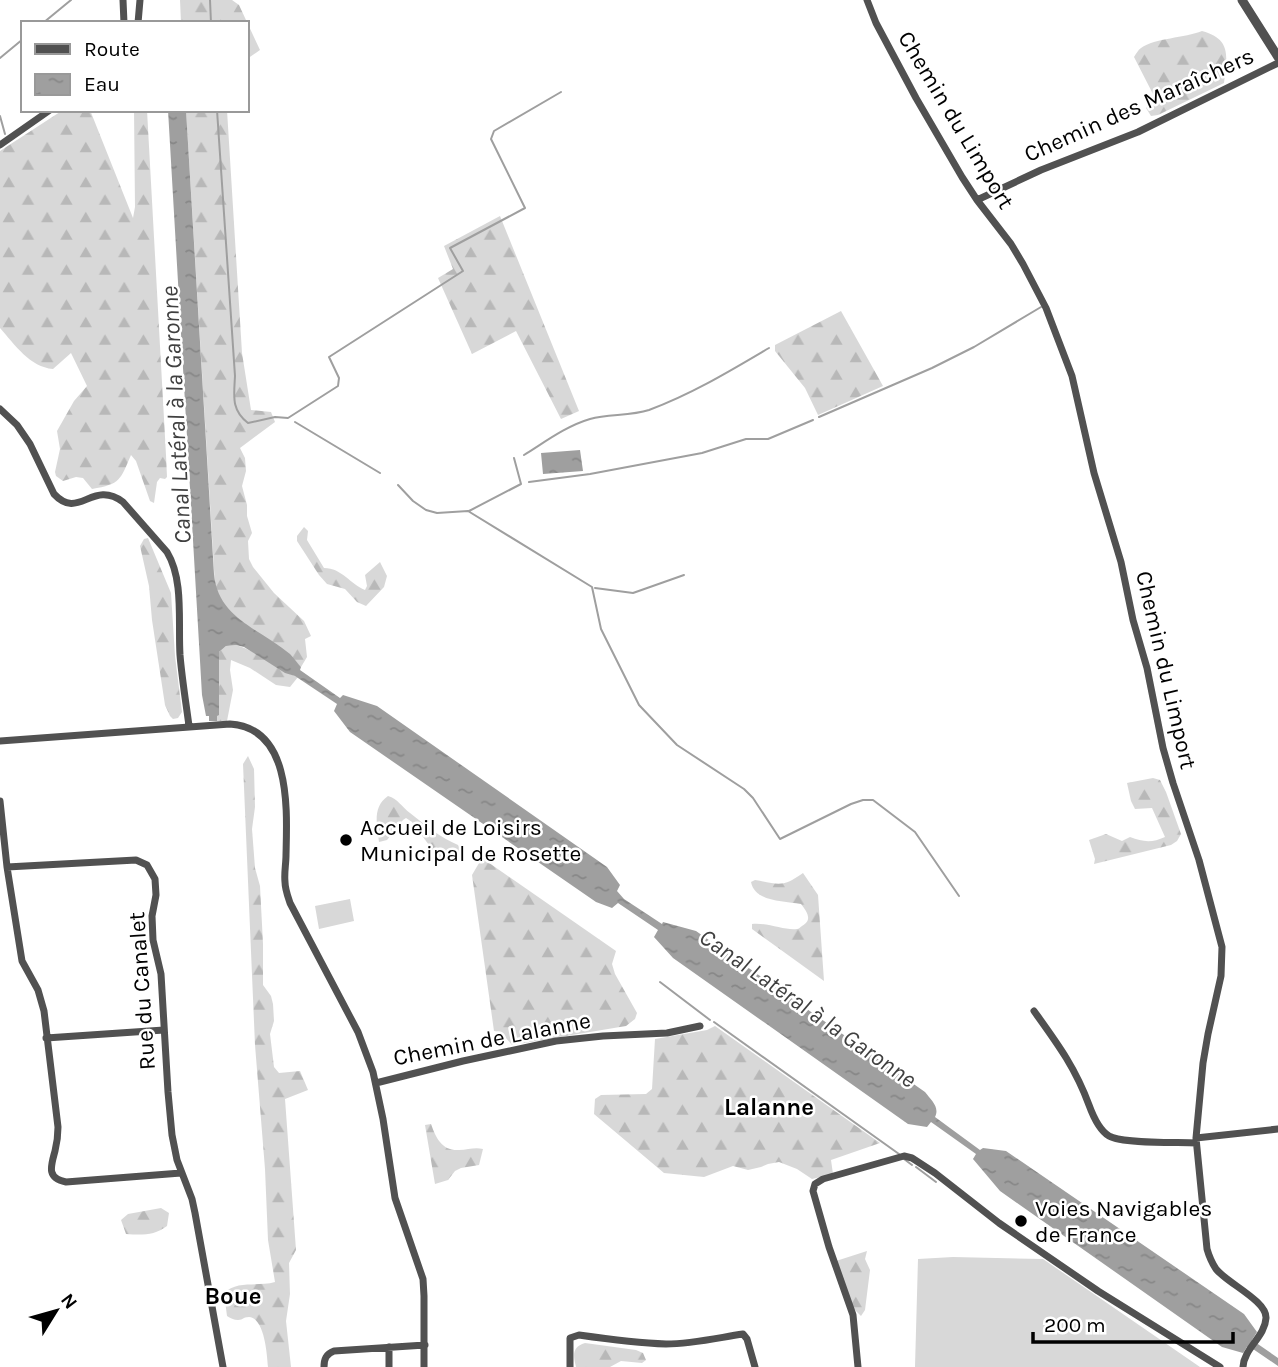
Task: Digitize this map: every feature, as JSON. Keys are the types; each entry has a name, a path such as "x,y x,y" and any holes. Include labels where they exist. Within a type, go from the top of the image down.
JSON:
{"street":[{"path":"123,0 124,21"},
{"path":"138,21 140,0"},
{"name":"Chemin du Limport","path":"867,0 876,23 916,98 977,200 1023,264 1046,309 1067,361 1094,473 1121,562 1163,748 1199,860 1222,947 1223,965 1203,1063 1196,1140 1210,1258 1223,1276 1265,1311 1266,1320 1246,1354 1243,1367"},
{"path":"1242,0 1278,57"},
{"name":"Chemin des Maraîchers","path":"977,200 1041,170 1138,132 1278,64"},
{"path":"0,145 47,112"},
{"path":"0,409 23,434 54,494 60,500 74,504 101,494 115,496 167,552 176,574 180,657 189,726"},
{"path":"0,741 189,726 241,725 265,738 277,761 286,795 285,882 290,903 358,1032 376,1083 395,1198 423,1279 424,1367"},
{"path":"0,801 22,961 42,1000 58,1127 58,1139 51,1163 53,1175 66,1182 181,1173"},
{"name":"Rue du Canalet","path":"7,867 136,860 150,867 155,878 152,916 154,949 161,974 172,1135 181,1173 192,1199 223,1367"},
{"path":"1034,1011 1072,1065 1093,1114 1108,1135 1130,1140 1196,1140 1278,1129"},
{"name":"Chemin de Lalanne","path":"376,1083 556,1041 667,1033 700,1026"},
{"path":"47,1038 164,1030"},
{"path":"858,1367 853,1315 813,1191 815,1184 823,1180 904,1156 912,1158 934,1173 999,1223 1098,1291 1220,1367"},
{"path":"569,1367 569,1343 574,1335 667,1344 743,1334 755,1367"},
{"path":"324,1367 325,1358 331,1352 425,1345"},
{"path":"389,1347 389,1367"}],"green space":[{"path":"180,0 232,0 239,5 246,21 181,21"},
{"path":"248,24 260,50 248,58"},
{"path":"1202,31 1212,34 1223,44 1226,57 1224,83 1151,116 1146,108 1154,100 1154,96 1134,57 1147,45"},
{"path":"60,112 91,112 133,218 134,112 147,112 167,477 160,478 157,482 154,503 150,501 136,461 131,455 118,480 102,487 92,489 83,478 63,481 56,476 60,449 57,431 74,401 87,386 71,353 53,369 45,367 30,360 0,328 0,151"},
{"path":"186,112 227,112 242,353 251,410 271,412 275,422 240,448 245,458 246,471 242,486 252,533 248,541 249,559 274,593 304,621 311,636 305,639 307,657 301,667 285,652 231,613 221,600 215,585"},
{"path":"500,216 579,411 561,419 516,331 472,354 438,278 453,269 444,246"},
{"path":"841,311 883,386 818,415 805,388 775,351 775,345"},
{"path":"304,527 308,531 307,540 324,568 341,573 365,590 365,575 380,562 387,576 384,587 366,606 357,602 345,589 327,584 319,575 297,541 297,536"},
{"path":"148,538 171,593 182,712 178,718 173,719 165,705 149,586 140,546 144,539"},
{"path":"236,645 298,677 290,687 276,685 250,668 231,660 233,690 227,721 217,721 219,652 226,646"},
{"path":"248,756 254,769 255,807 252,829 255,868 260,886 263,985 273,1004 274,1021 270,1034 274,1067 279,1073 300,1071 308,1090 285,1099 296,1250 289,1263 290,1294 286,1321 291,1367 268,1367 259,1324 249,1317 238,1320 227,1316 224,1293 241,1285 275,1282 268,1240 255,1045 243,764"},
{"path":"1153,778 1160,780 1166,792 1181,834 1177,841 1171,845 1094,864 1089,840 1106,834 1122,841 1130,837 1148,841 1165,837 1152,808 1135,809 1127,783"},
{"path":"388,796 433,831 458,845 461,858 440,860 412,822 406,818 387,840 379,842 378,811"},
{"path":"482,858 616,951 612,964 637,1013 635,1019 626,1026 512,1045 501,1032 494,1031 472,875"},
{"path":"803,873 818,895 824,981 752,929 752,924 798,929 805,924 808,916 801,904 764,897 754,889 751,882 755,880 785,883"},
{"path":"350,899 354,921 319,929 315,906"},
{"path":"715,1026 880,1143 831,1160 833,1174 812,1179 779,1162 748,1170 733,1166 704,1177 664,1173 594,1114 595,1099 601,1095 646,1094 652,1089 655,1039 707,1030"},
{"path":"431,1124 438,1139 448,1148 483,1149 479,1165 461,1168 448,1180 435,1184 425,1125"},
{"path":"161,1208 169,1213 167,1226 142,1235 126,1234 121,1220 128,1214"},
{"path":"867,1251 865,1259 870,1270 865,1310 861,1316 854,1309 836,1261"},
{"path":"918,1259 1043,1259 1200,1367 915,1367"},
{"path":"585,1343 636,1350 643,1353 646,1360 642,1363 621,1361 610,1367 576,1367 574,1352"}],"water":[{"path":"168,112 186,112 214,574 223,602 243,622 290,654 301,667 300,670 340,698 343,695 377,706 607,867 620,885 617,891 624,899 662,924 663,922 696,931 925,1092 936,1107 935,1117 980,1150 983,1148 1006,1151 1244,1314 1257,1332 1252,1340 1278,1358 1278,1366 1253,1349 1247,1347 1243,1353 1222,1347 1000,1191 973,1159 976,1154 931,1122 927,1127 908,1124 673,958 654,937 658,930 618,903 612,908 596,902 350,732 334,711 337,704 295,676 285,673 244,647 226,646 219,652 217,721 209,721 209,716 206,716 202,695"},
{"path":"580,450 583,471 543,474 541,453"}],"waterway":[{"path":"45,21 71,0"},
{"path":"210,0 211,21"},
{"path":"0,58 21,41"},
{"path":"217,112 235,402 239,413 248,423 275,417 288,418 338,386 339,378 329,357 463,271 450,248 525,208 491,139 494,131 561,92"},
{"path":"0,116 5,134"},
{"path":"819,417 932,368 974,347 1041,307"},
{"path":"524,455 581,422 597,417 642,412 665,404 769,348"},
{"path":"529,482 590,474 702,453 746,439 768,439 813,420"},
{"path":"295,422 380,473"},
{"path":"469,511 521,484 514,458"},
{"path":"398,485 426,510 437,513 468,511 592,587 601,629 639,705 677,745 744,789 780,839 851,804 873,800 915,832 959,896"},
{"path":"595,588 633,593 684,575"},
{"path":"660,982 710,1020"},
{"path":"714,1022 899,1154"},
{"path":"904,1159 912,1165"},
{"path":"916,1167 936,1182"}],"place":[{"name":"Accueil de Loisirs Municipal de Rosette","path":"346,840"},
{"name":"Voies Navigables de France","path":"1021,1221"}],"district":[{"name":"Lalanne","path":"769,1107"},
{"name":"Boue","path":"233,1296"}],"water label":[{"name":"Canal Latéral à la Garonne","path":"176,415"},
{"name":"Canal Latéral à la Garonne","path":"808,1008"}]}
